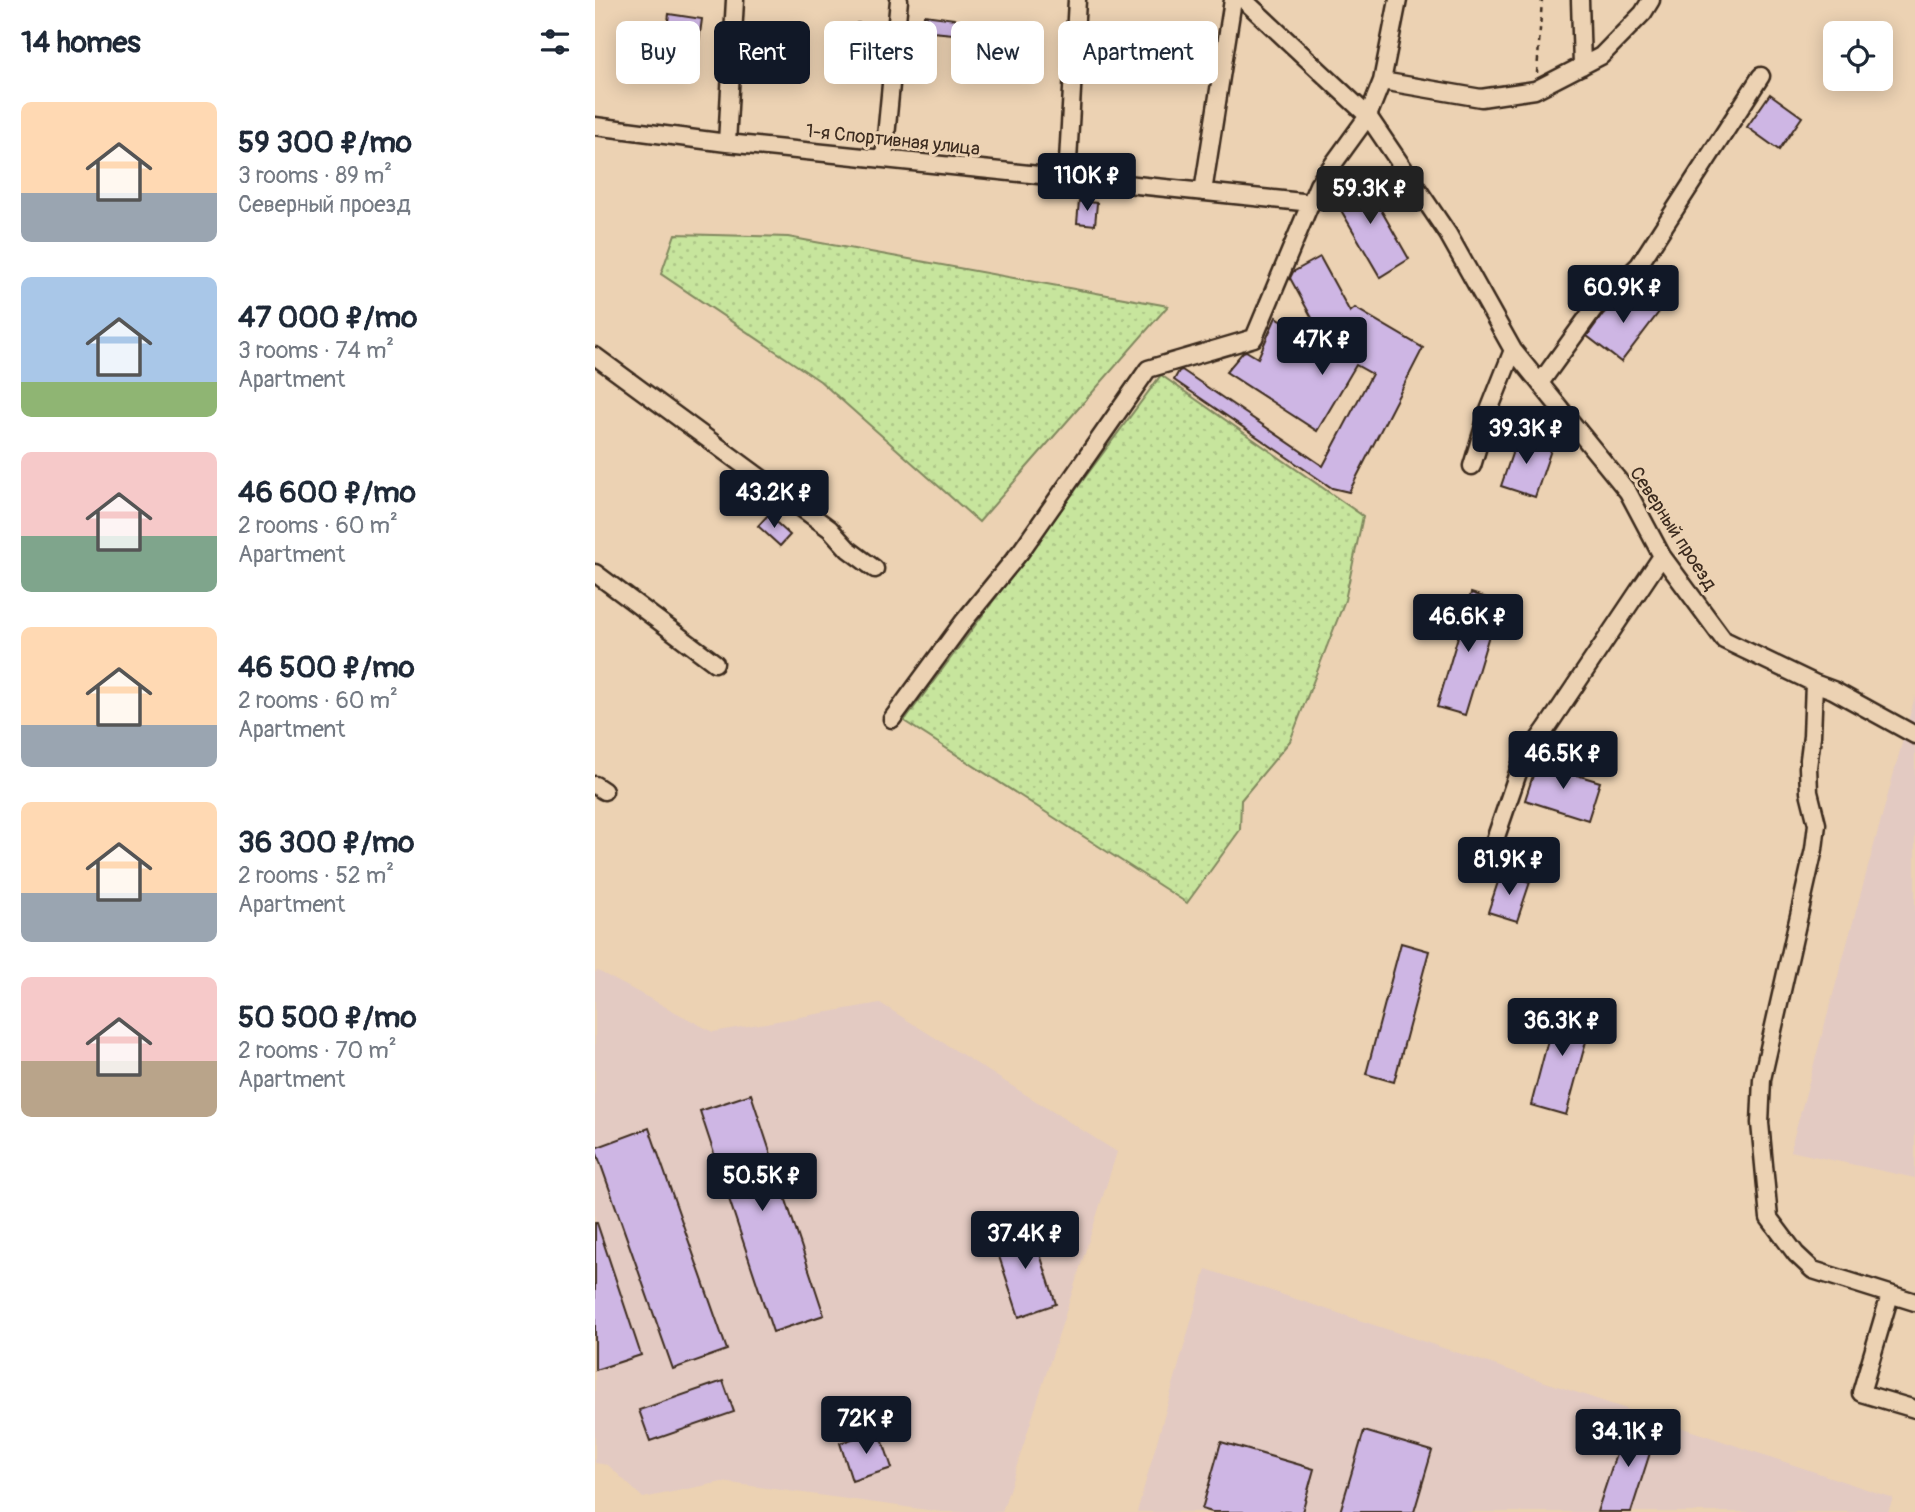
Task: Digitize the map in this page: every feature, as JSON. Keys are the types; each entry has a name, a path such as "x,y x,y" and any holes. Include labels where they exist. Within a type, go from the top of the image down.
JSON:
{"street":[{"path":"727,143 735,0"},
{"path":"884,158 899,0"},
{"path":"1067,179 1077,0"},
{"path":"1203,192 1233,0"},
{"name":"Северный проезд","path":"1244,0 1368,116 1448,234 1513,350 1628,492 1662,556 1724,640 1833,690 1915,734"},
{"path":"892,719 964,621 1021,551 1148,369 1254,338 1318,186 1368,116 1382,81 1398,0"},
{"path":"1580,0 1582,66"},
{"path":"1382,81 1481,98 1535,90 1601,56 1643,13 1651,0"},
{"path":"1540,383 1595,307 1639,265 1761,76"},
{"name":"1-я Спортивная улица","path":"595,126 727,143 1312,203"},
{"path":"1472,466 1513,350"},
{"path":"595,356 831,529 848,549 875,569"},
{"path":"1487,863 1521,764 1662,556"},
{"path":"595,573 715,663"},
{"path":"1814,683 1808,767 1809,792 1817,824 1814,849 1762,1079 1760,1123 1769,1218 1813,1270 1915,1302"},
{"path":"1890,1295 1861,1393 1915,1409"}],"path":[{"path":"1535,90 1542,0"}],"shaded area":[{"path":"1915,696 1915,1178 1790,1151"},
{"path":"598,971 713,1032 880,1003 1117,1152 1002,1512 942,1512 722,1482 643,1498 608,1465 595,1463 595,972"},
{"path":"1206,1269 1893,1498 1888,1512 1137,1512"}],"green space":[{"path":"675,234 788,237 1168,306 979,522 820,381 661,274"},
{"path":"1161,375 1363,516 1345,600 1290,741 1241,800 1240,830 1187,903 904,721"}],"building":[{"path":"669,14 702,19 700,34 700,21 668,21"},
{"path":"924,15 955,19 951,21 951,34 937,32 937,21 923,21"},
{"path":"1770,94 1802,117 1779,150 1747,127"},
{"path":"1361,175 1409,259 1380,277 1331,193"},
{"path":"1079,201 1097,203 1095,225 1077,223"},
{"path":"1320,257 1350,312 1355,308 1423,348 1349,492 1332,488 1174,380 1182,370 1323,466 1372,374 1356,365 1317,431 1226,372 1243,352 1258,358 1276,317 1328,347 1290,278 1293,272"},
{"path":"1628,290 1659,312 1621,362 1587,336 1603,314"},
{"path":"1518,436 1552,447 1535,497 1501,486"},
{"path":"768,515 790,535 780,546 758,526"},
{"path":"1471,593 1499,602 1465,715 1437,707"},
{"path":"1537,763 1600,782 1588,820 1525,800"},
{"path":"1501,873 1530,882 1517,921 1488,912"},
{"path":"1401,943 1429,951 1394,1082 1366,1074"},
{"path":"1558,1002 1594,1012 1566,1115 1531,1105"},
{"path":"751,1094 824,1315 773,1332 700,1111"},
{"path":"649,1128 727,1350 673,1369 595,1148"},
{"path":"595,1223 641,1355 595,1370"},
{"path":"1031,1226 1056,1304 1019,1317 993,1238"},
{"path":"723,1381 734,1412 650,1441 639,1410"},
{"path":"1627,1421 1657,1431 1631,1512 1597,1512"},
{"path":"879,1430 892,1468 852,1481 840,1443"},
{"path":"1364,1431 1432,1451 1414,1512 1340,1512"},
{"path":"1221,1442 1314,1469 1302,1512 1212,1512 1202,1509"}]}
